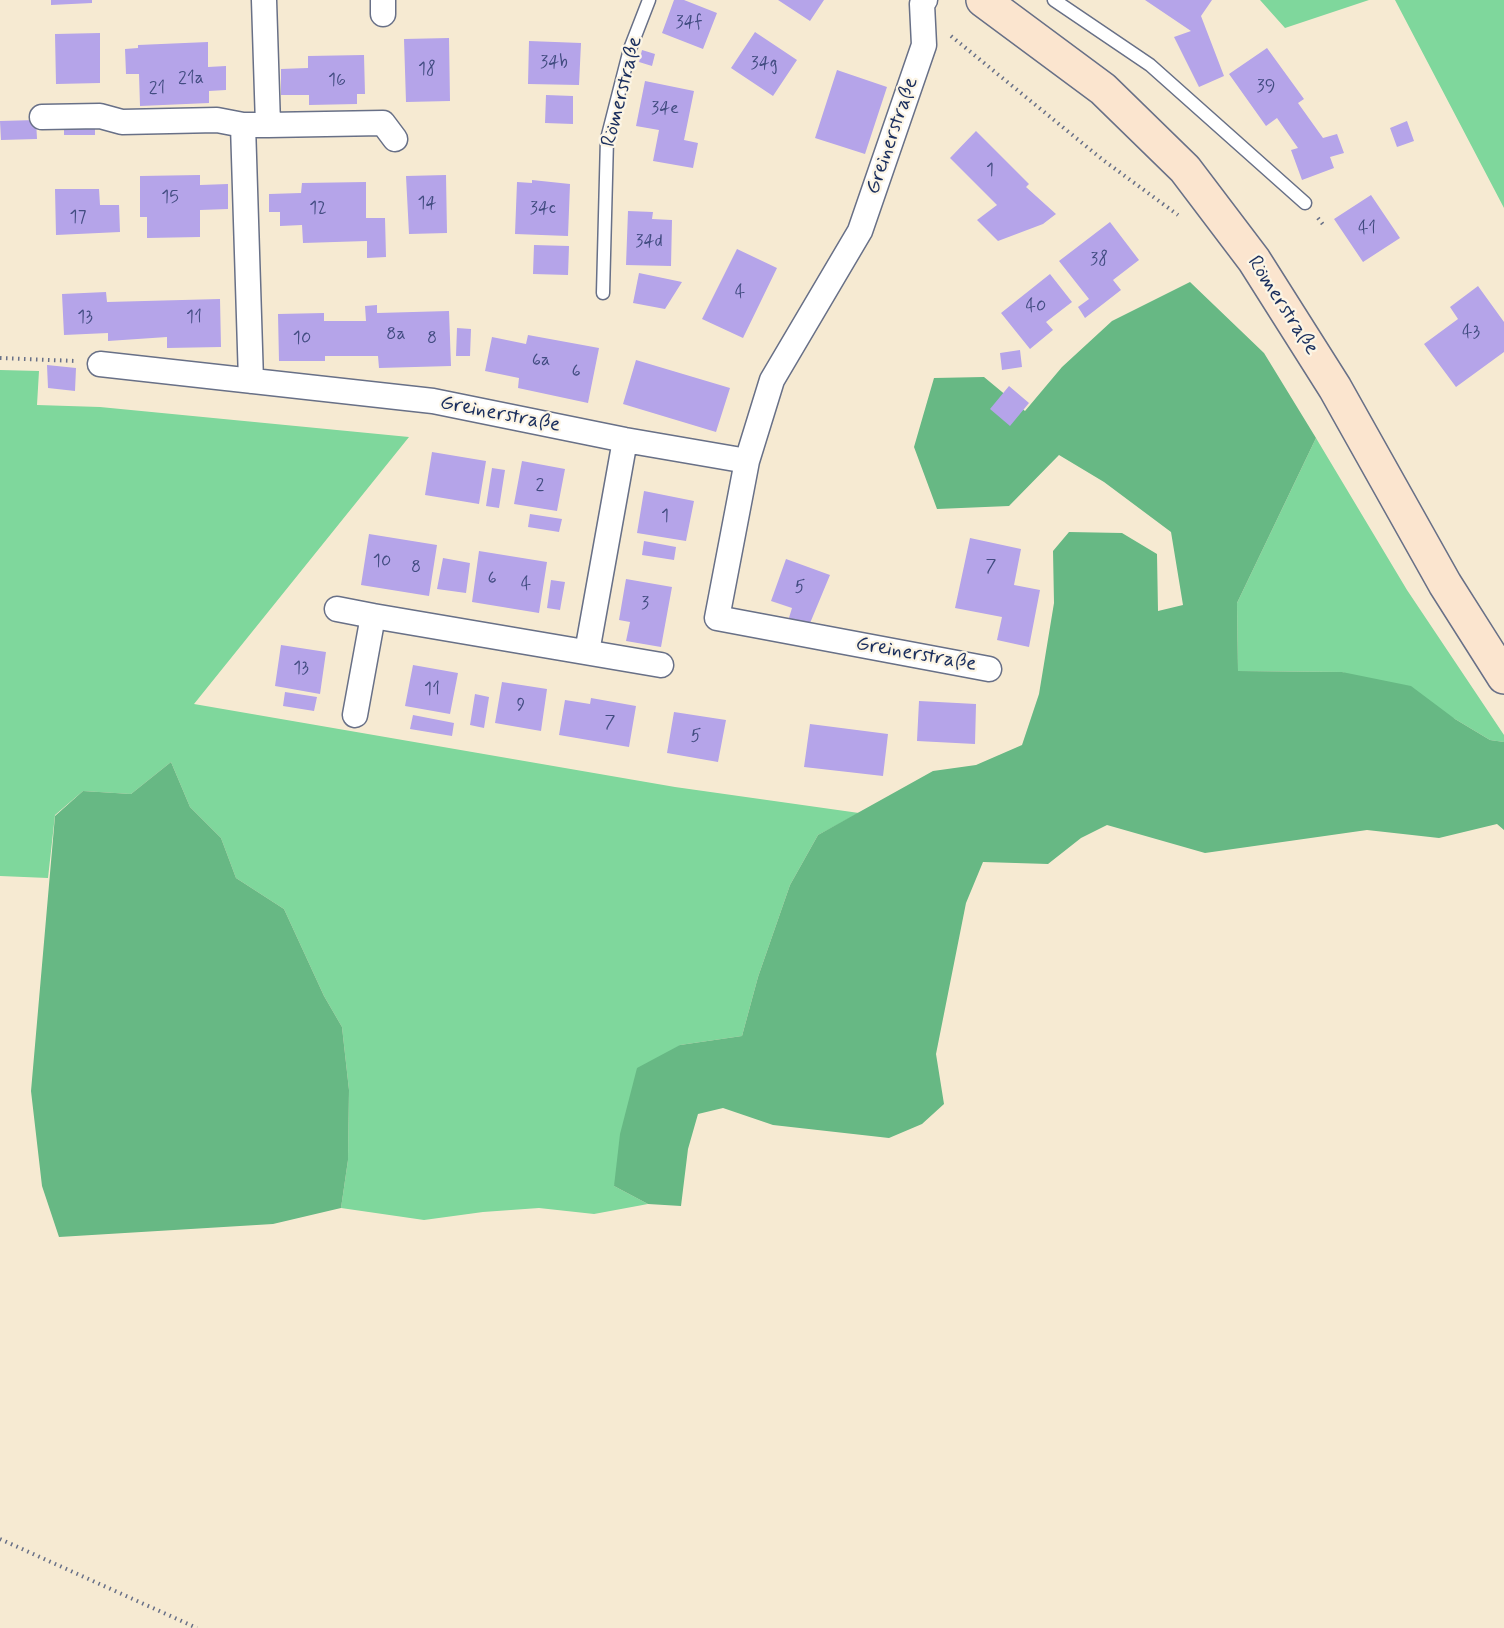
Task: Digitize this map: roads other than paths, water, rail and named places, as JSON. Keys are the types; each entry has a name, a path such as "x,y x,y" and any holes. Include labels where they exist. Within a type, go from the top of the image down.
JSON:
{"main road":[{"name":"Römerstraße","path":"983,0 1102,89 1185,169 1254,260 1329,378 1445,584 1504,677"}],"street":[{"path":"264,0 268,125"},
{"name":"Greinerstraße","path":"924,2 924,45 860,231 772,380 747,460 717,618 989,669"},
{"path":"42,117 100,116 122,122 217,120 243,125 383,123 395,139"},
{"path":"243,125 251,381"},
{"name":"Greinerstraße","path":"100,364 433,401 625,440 747,460"},
{"path":"587,652 625,440"},
{"path":"337,609 662,665"},
{"path":"355,715 373,616"}],"lane":[{"name":"Römerstraße","path":"603,293 607,139 630,49 649,0"},
{"path":"1054,0 1150,65 1305,203"}]}
